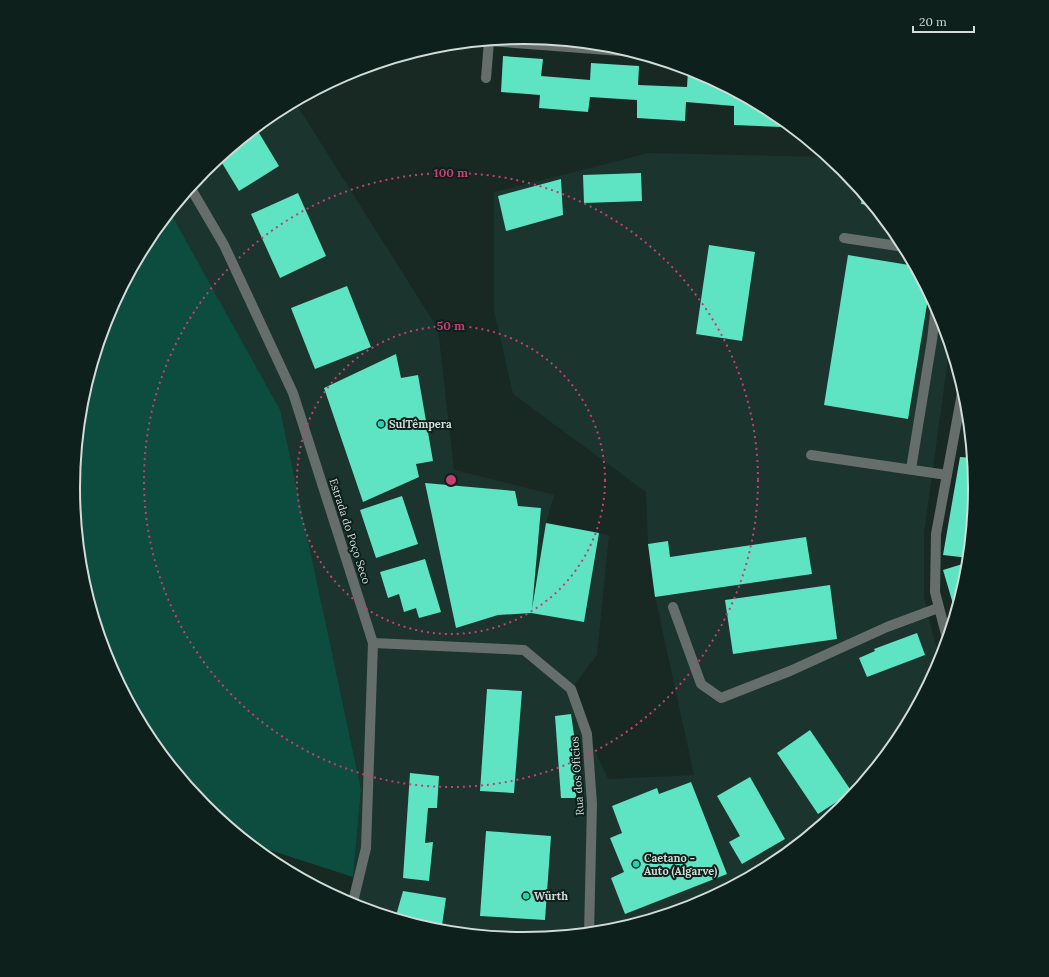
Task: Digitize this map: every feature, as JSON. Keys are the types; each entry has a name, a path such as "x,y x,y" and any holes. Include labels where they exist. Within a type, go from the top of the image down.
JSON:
{"street":[{"path":"532,44 584,48"},
{"path":"486,78 489,46"},
{"name":"Estrada do Poço Seco","path":"193,192 224,245 293,393 373,643 366,848 354,899"},
{"path":"844,238 896,245"},
{"path":"911,469 935,317"},
{"path":"945,631 935,592 936,534 961,405"},
{"path":"810,455 947,474"},
{"path":"673,607 701,684 721,698 790,671 886,628 938,608"},
{"name":"Rua dos Ofícios","path":"373,643 524,650 571,689 587,734 589,750 592,804 589,928"}],"shaded area":[{"path":"298,107 438,329 454,470 554,495 546,523 609,535 597,655 571,689 587,734 608,779 694,775 653,587 648,544 646,492 513,394 494,310 494,192 649,153 821,157 859,195 894,242 923,292 935,318 948,356 924,533 924,597 938,650 923,685 909,711 894,735 859,782 818,823 795,841 747,873 695,899 640,918 583,929 524,933 466,929 409,918 349,897 353,877 361,789 340,691 172,218 190,195 231,154 254,136"}],"green space":[{"path":"173,217 280,410 361,789 353,877 264,848 231,823 190,782 155,735 126,685 114,659 95,604 84,547 80,488 84,430 89,402 95,373 114,318 140,266"}],"building":[{"path":"503,56 543,59 541,76 590,80 591,63 639,66 638,85 687,87 688,75 721,90 747,104 782,127 734,125 734,106 686,102 685,121 637,118 637,100 590,97 588,112 539,108 540,95 501,92"},
{"path":"259,133 279,166 239,191 222,163"},
{"path":"641,173 642,201 584,203 583,175"},
{"path":"561,179 563,215 506,231 498,196"},
{"path":"298,193 326,256 280,278 251,214"},
{"path":"862,199 867,205 861,204"},
{"path":"709,245 755,252 742,341 696,334"},
{"path":"848,255 908,265 927,302 908,419 824,405"},
{"path":"347,286 371,347 315,369 291,308"},
{"name":"SulTêmpera","path":"396,354 401,378 418,375 433,461 416,464 419,477 363,502 324,388"},
{"path":"960,457 968,458 968,518 963,557 943,555"},
{"path":"425,483 515,491 518,506 541,508 532,609 546,523 599,533 584,622 531,613 498,615 456,628"},
{"path":"402,496 418,544 376,558 360,510"},
{"path":"806,537 812,574 655,597 648,544 668,541 670,557"},
{"path":"425,559 441,612 419,618 416,608 404,612 399,594 388,598 380,572"},
{"path":"962,564 953,606 943,570"},
{"path":"830,585 837,639 733,654 725,600"},
{"path":"917,633 925,655 867,677 859,658 875,651 874,649"},
{"path":"487,689 522,691 514,793 480,791"},
{"path":"571,714 577,756 576,798 561,798 555,716"},
{"path":"810,730 851,790 845,796 818,814 777,753"},
{"path":"410,773 439,776 437,808 428,808 425,843 433,842 429,881 403,878"},
{"path":"750,777 785,839 742,864 729,842 740,836 717,796"},
{"path":"691,782 727,874 625,914 611,878 624,872 610,838 622,833 612,806 657,788 659,794"},
{"path":"486,831 551,836 545,920 480,916"},
{"path":"403,891 446,898 442,925 396,914"}],"place":[{"name":"SulTêmpera","path":"381,424"},
{"name":"Caetano - Auto (Algarve)","path":"636,864"},
{"name":"Würth","path":"526,896"}]}
